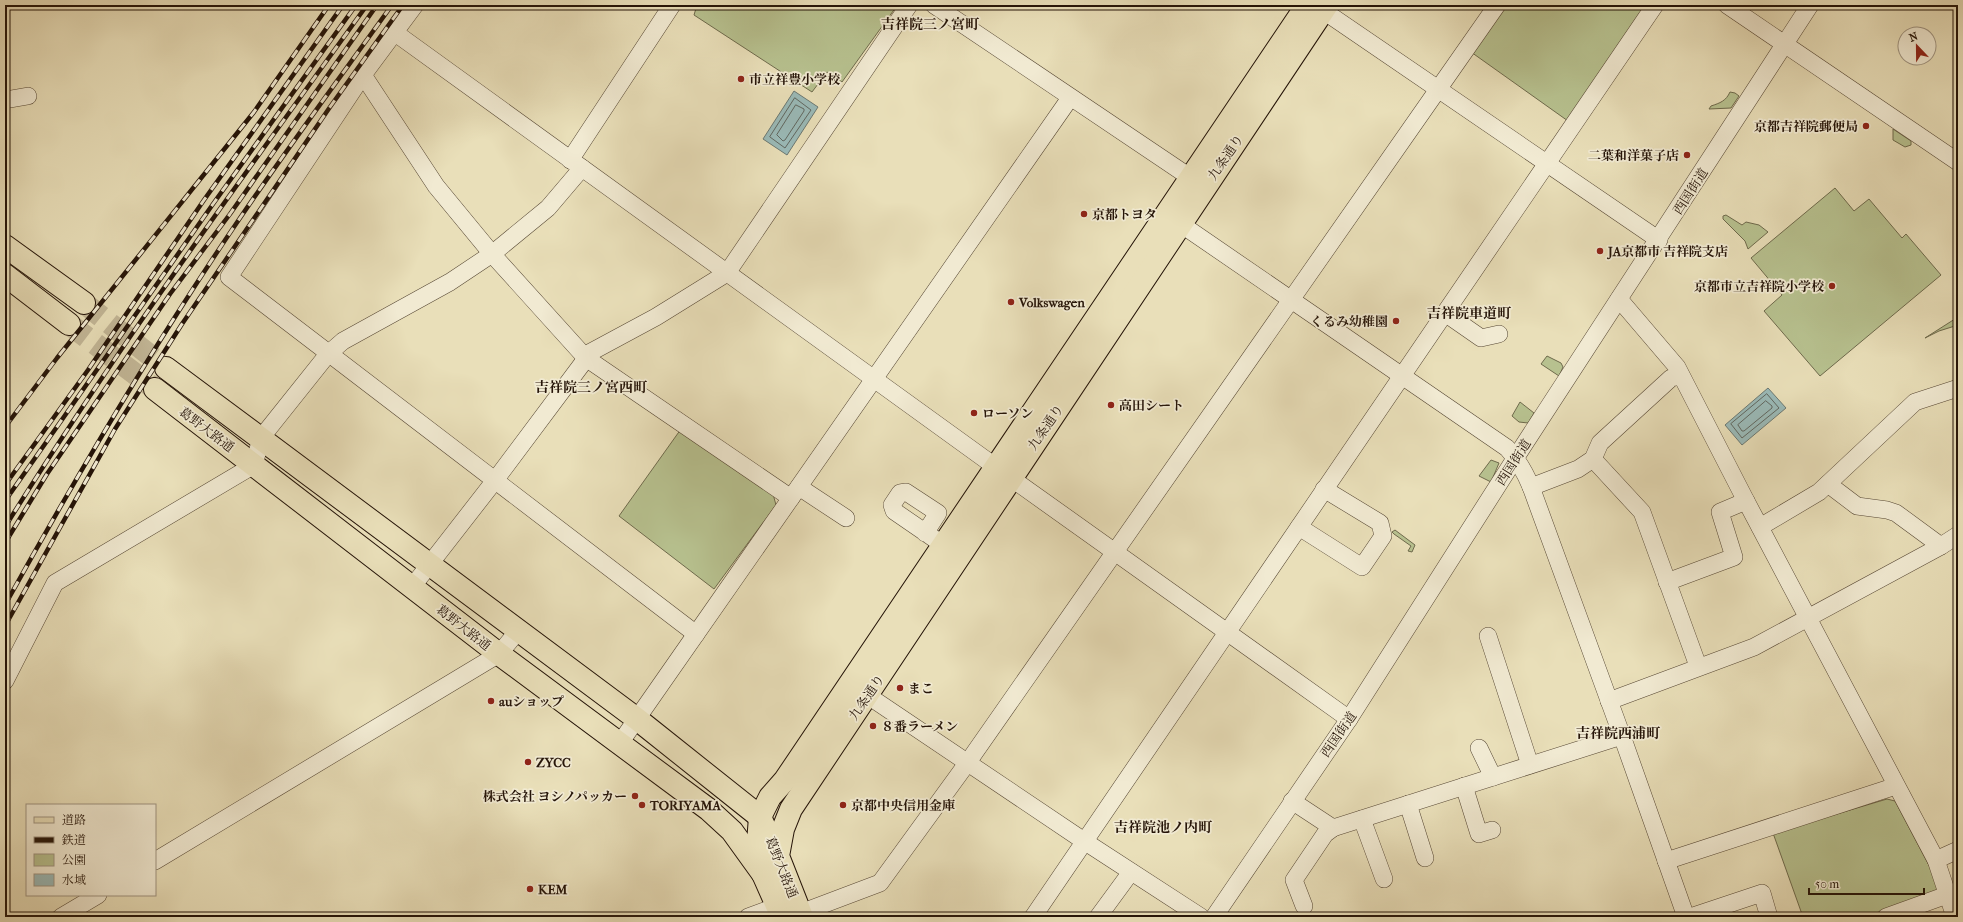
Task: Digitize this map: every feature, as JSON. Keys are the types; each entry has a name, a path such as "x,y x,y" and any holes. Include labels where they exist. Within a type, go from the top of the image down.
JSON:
{"main road":[{"name":"九条通り","path":"760,817 770,797 858,689 1318,6"},
{"path":"5,246 84,303"},
{"path":"5,275 69,324"},
{"name":"葛野大路通","path":"166,368 636,719 760,817 778,856 790,914"},
{"name":"葛野大路通","path":"155,389 499,654 708,809 732,831 790,914"},
{"name":"九条通り","path":"778,856 783,829 791,809 858,689 934,539 1003,473"},
{"path":"708,809 734,822 748,822 760,817 791,809"},
{"name":"葛野大路通","path":"760,817 758,843 763,874"}],"street":[{"path":"415,5 363,75 229,277 328,354 496,479 696,634"},
{"path":"5,681 55,582 254,465 261,438 328,354 343,341 450,282 492,254 548,208 672,5"},
{"path":"412,587 496,479 591,352 656,317 727,273 909,5"},
{"path":"934,5 1198,183"},
{"path":"748,917 790,914 880,883 968,762 1116,552 1497,5"},
{"path":"1033,917 1655,5"},
{"path":"1727,5 1958,162"},
{"name":"西国街道","path":"1214,917 1292,800 1349,719 1516,457 1659,240 1810,5"},
{"path":"1318,6 1659,240"},
{"path":"394,32 1003,473 1349,719"},
{"path":"363,75 436,186 492,254 586,358 795,492 846,518"},
{"path":"5,100 28,96"},
{"path":"620,743 1070,98"},
{"path":"1174,219 1291,301 1402,375 1506,448 1516,457 1525,471 1622,736 1666,861 1682,916 1762,893 1769,917"},
{"path":"1619,299 1682,376 1746,501 1936,860 1955,917"},
{"path":"1445,313 1481,338 1499,334"},
{"path":"1531,488 1578,469 1593,459 1600,443 1671,378 1682,376"},
{"path":"1760,527 1819,492 1915,402 1958,388"},
{"path":"1593,459 1642,512 1698,666"},
{"path":"1828,484 1857,506 1887,510 1896,513 1952,543"},
{"path":"1299,526 1362,567 1375,549 1383,536 1380,523 1324,489"},
{"path":"1667,582 1734,557 1720,512 1746,501"},
{"path":"1609,701 1698,666 1754,647 1952,543"},
{"path":"156,860 499,654 518,631"},
{"path":"1488,636 1530,765"},
{"path":"858,689 968,762 1084,842 1201,917"},
{"path":"1304,906 1294,880 1325,834 1332,828 1622,736"},
{"path":"1479,748 1493,777"},
{"path":"1464,786 1479,834 1492,830"},
{"path":"1666,861 1896,786"},
{"path":"1292,800 1332,828"},
{"path":"1408,804 1425,858"},
{"path":"1362,819 1384,879"},
{"path":"1936,860 1958,850"},
{"path":"1098,917 1131,872"},
{"path":"1886,917 1948,895"},
{"path":"61,917 96,896"}],"green space":[{"path":"697,5 896,5 896,7 842,82 827,72 812,92 694,15"},
{"path":"1505,5 1636,5 1645,11 1568,121 1471,52"},
{"path":"1730,92 1739,96 1731,108 1709,109 1711,106 1725,100"},
{"path":"1893,129 1911,141 1911,145 1905,147 1893,140"},
{"path":"1835,188 1854,211 1869,199 1902,238 1906,234 1941,275 1820,376 1764,311 1782,295 1751,258"},
{"path":"1726,215 1742,225 1746,222 1759,225 1768,232 1748,249 1745,241 1723,219 1723,216"},
{"path":"1958,317 1958,325 1939,331 1925,338"},
{"path":"1547,356 1561,363 1563,367 1559,376 1541,364"},
{"path":"1520,402 1534,413 1528,423 1519,422 1512,416"},
{"path":"681,429 773,494 776,505 714,589 619,516"},
{"path":"1491,460 1499,463 1491,482 1479,476"},
{"path":"1395,530 1415,545 1412,552 1408,551 1411,546 1392,532"},
{"path":"1887,799 1895,801 1933,873 1938,887 1933,895 1863,917 1803,917 1773,833"}],"water":[{"path":"794,91 818,107 787,155 763,139"},
{"path":"1768,388 1786,408 1742,445 1725,425"}],"tunnel":[{"path":"84,303 166,368"},
{"path":"69,324 155,389"}],"railway":[{"path":"5,427 57,358 254,112 329,5"},
{"path":"5,485 88,370 204,200 343,5"},
{"path":"5,501 213,204 356,5"},
{"path":"5,527 91,394 136,328 367,5"},
{"path":"5,543 47,474 170,294 230,214 377,5"},
{"path":"5,605 118,409 208,265 296,138 392,5"},
{"path":"5,626 115,429 182,324 330,107 403,5"}],"place":[{"name":"市立祥豊小学校","path":"741,79"},
{"name":"京都吉祥院郵便局","path":"1866,126"},
{"name":"二葉和洋菓子店","path":"1687,155"},
{"name":"京都トヨタ","path":"1084,214"},
{"name":"JA京都市 吉祥院支店","path":"1600,251"},
{"name":"京都市立吉祥院小学校","path":"1832,286"},
{"name":"Volkswagen","path":"1011,302"},
{"name":"くるみ幼稚園","path":"1396,321"},
{"name":"高田シート","path":"1111,405"},
{"name":"ローソン","path":"974,413"},
{"name":"まこ","path":"900,688"},
{"name":"auショップ","path":"491,701"},
{"name":"８番ラーメン","path":"873,726"},
{"name":"ZYCC","path":"528,762"},
{"name":"株式会社 ヨシノパッカー","path":"635,796"},
{"name":"TORIYAMA","path":"642,805"},
{"name":"京都中央信用金庫","path":"843,805"},
{"name":"KEM","path":"530,889"}],"district":[{"name":"吉祥院三ノ宮町","path":"930,24"},
{"name":"吉祥院車道町","path":"1469,313"},
{"name":"吉祥院三ノ宮西町","path":"591,387"},
{"name":"吉祥院西浦町","path":"1618,733"},
{"name":"吉祥院池ノ内町","path":"1163,827"}]}
